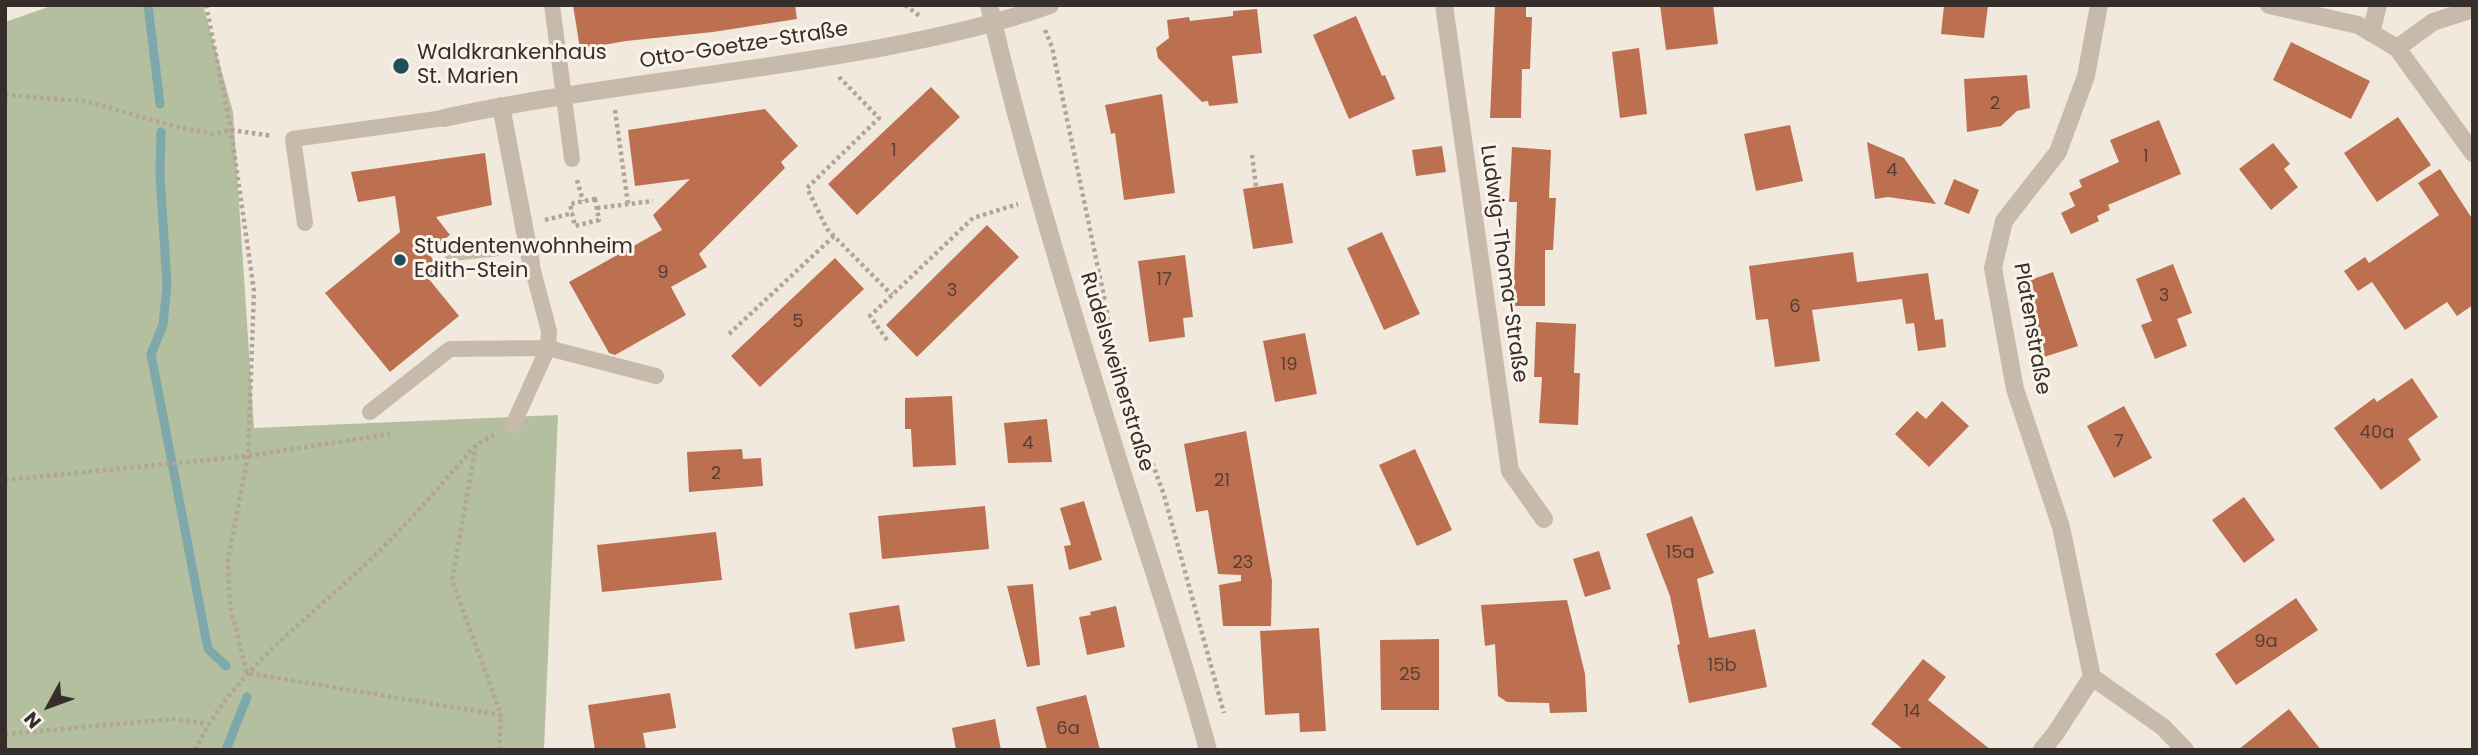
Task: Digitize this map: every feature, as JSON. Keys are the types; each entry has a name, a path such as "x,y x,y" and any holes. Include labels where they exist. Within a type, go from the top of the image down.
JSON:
{"street":[{"name":"Ludwig-Thoma-Straße","path":"1444,5 1510,471 1544,519"},
{"name":"Platenstraße","path":"2092,677 2061,527 2015,389 1993,268 2004,221 2058,152 2086,76 2099,5"},
{"path":"2269,5 2358,25 2397,48 2473,153"},
{"path":"2371,33 2378,5"},
{"path":"991,14 1044,7"},
{"path":"2397,48 2433,22 2473,9"},
{"name":"Otto-Goetze-Straße","path":"444,118 564,96 821,59 961,32 991,14"},
{"name":"Rudelsweiherstraße","path":"991,14 1039,197 1121,467 1181,652 1208,750"},
{"path":"501,106 531,263"},
{"path":"2042,750 2092,677 2163,727 2185,750"}],"lane":[{"path":"552,5 572,159"},
{"path":"305,223 293,139 444,118"},
{"path":"452,253 527,244"},
{"path":"513,425 548,348 549,331 531,263"},
{"path":"370,412 450,349 548,348 656,376"}],"path":[{"path":"206,5 231,130 254,291 248,456 228,560 230,606 247,673"},
{"path":"1044,7 1108,316 1104,334"},
{"path":"821,59 879,118 807,188 827,229 892,295"},
{"path":"611,89 628,204"},
{"path":"5,95 85,101 177,127 213,134 231,130 293,139"},
{"path":"1252,155 1256,187"},
{"path":"887,340 870,316 973,218 1039,197"},
{"path":"595,199 597,208 600,220 575,226 570,204 595,199"},
{"path":"597,208 653,201"},
{"path":"729,334 834,236"},
{"path":"195,750 207,724 247,673 373,558 476,445 513,425"},
{"path":"5,480 248,456 390,434"},
{"path":"476,445 452,580 501,715 499,750"},
{"path":"1137,450 1153,465 1164,495 1225,717"},
{"path":"247,673 501,715"},
{"path":"5,734 173,719 207,724"}],"green space":[{"path":"54,5 203,5 233,112 254,428 558,415 544,750 5,750 5,22"}],"building":[{"path":"573,5 795,5 797,19 580,49"},
{"path":"1495,5 1526,5 1526,17 1532,17 1530,69 1522,69 1521,118 1490,118"},
{"path":"1660,5 1713,5 1718,44 1666,50"},
{"path":"1944,5 1988,5 1984,38 1941,34"},
{"path":"1257,9 1262,53 1232,56 1238,103 1209,106 1208,101 1202,102 1158,58 1156,48 1169,38 1167,20 1189,17 1190,21 1233,16 1233,11"},
{"path":"1356,16 1395,99 1349,119 1313,35"},
{"path":"2291,42 2370,81 2351,119 2273,80"},
{"path":"1639,48 1647,114 1620,118 1612,52"},
{"path":"2027,75 2030,108 2017,111 2001,126 1967,132 1964,79"},
{"path":"931,87 960,117 857,215 828,184"},
{"path":"1162,94 1175,193 1124,200 1115,133 1111,134 1105,105"},
{"path":"765,109 798,146 781,162 785,168 699,254 707,267 671,287 686,315 615,355 609,353 569,282 662,230 653,215 690,179 635,186 628,130"},
{"path":"2398,117 2431,165 2377,202 2344,153"},
{"path":"2159,120 2181,174 2108,205 2110,210 2097,216 2099,221 2071,234 2061,213 2075,206 2069,193 2082,187 2079,180 2119,162 2110,140"},
{"path":"1790,125 1803,181 1756,191 1744,134"},
{"path":"1867,142 1904,158 1936,204 1888,197 1875,199"},
{"path":"2273,143 2290,164 2284,169 2298,187 2271,210 2239,169"},
{"path":"1442,146 1446,172 1416,176 1412,150"},
{"path":"1512,147 1551,150 1549,198 1556,198 1553,250 1545,250 1545,306 1513,306 1517,202 1509,202"},
{"name":"Studentenwohnheim Edith-Stein","path":"485,153 492,205 436,217 450,235 427,252 440,268 428,278 459,316 390,372 325,293 400,232 395,196 358,202 351,172"},
{"path":"2440,169 2473,220 2473,305 2457,316 2447,302 2405,330 2372,282 2358,291 2344,271 2365,257 2369,263 2439,215 2418,183"},
{"path":"1954,179 1979,190 1969,214 1944,204"},
{"path":"1283,183 1293,243 1253,249 1243,189"},
{"path":"987,225 1019,257 917,357 886,325"},
{"path":"1382,232 1420,314 1384,330 1347,248"},
{"path":"1853,252 1857,282 1928,273 1935,320 1943,319 1946,347 1918,351 1914,323 1906,324 1902,299 1812,310 1820,361 1775,367 1768,319 1756,320 1749,266"},
{"path":"1185,255 1193,317 1183,318 1185,337 1149,342 1138,261"},
{"path":"835,258 864,289 760,387 731,356"},
{"path":"2173,264 2192,313 2177,319 2187,346 2155,359 2141,325 2152,321 2136,279"},
{"path":"2053,272 2078,346 2041,358 2016,285"},
{"path":"1536,322 1576,324 1574,373 1580,373 1578,425 1539,423 1542,377 1534,377"},
{"path":"1305,333 1317,394 1275,402 1263,341"},
{"path":"2412,378 2438,417 2408,439 2421,460 2381,490 2334,428 2374,398 2377,402"},
{"path":"952,396 956,465 913,467 911,429 905,429 905,398"},
{"path":"1942,401 1969,426 1929,467 1895,434 1917,411 1926,419"},
{"path":"2124,406 2152,458 2114,478 2087,426"},
{"path":"1047,419 1052,462 1008,463 1004,423"},
{"path":"1246,431 1272,581 1271,626 1223,626 1219,585 1241,581 1241,575 1218,574 1208,510 1196,512 1184,444"},
{"path":"742,449 743,459 761,458 763,486 689,492 687,452"},
{"path":"1415,449 1452,530 1417,546 1379,465"},
{"path":"2244,497 2275,540 2244,563 2212,520"},
{"path":"1084,501 1102,560 1069,570 1064,546 1071,545 1060,508"},
{"path":"985,506 989,549 882,559 878,516"},
{"path":"1692,516 1714,573 1697,579 1709,638 1755,629 1767,687 1689,703 1670,596 1646,534"},
{"path":"716,532 722,580 602,592 597,545"},
{"path":"1599,551 1611,589 1585,597 1573,559"},
{"path":"1033,584 1040,665 1027,667 1007,586"},
{"path":"2296,598 2318,630 2236,685 2215,654"},
{"path":"1567,600 1585,674 1587,712 1550,713 1549,703 1507,702 1498,696 1495,644 1485,646 1481,605"},
{"path":"899,605 905,641 855,649 849,613"},
{"path":"1116,606 1125,647 1087,655 1079,617"},
{"path":"1319,628 1326,731 1300,732 1299,713 1265,715 1260,631"},
{"path":"1439,639 1439,710 1381,710 1380,640"},
{"path":"1923,659 1946,677 1928,700 1991,750 1904,750 1871,724"},
{"path":"670,693 676,728 643,733 646,750 595,750 588,705"},
{"path":"1086,695 1100,750 1047,750 1036,707"},
{"path":"2289,709 2321,750 2238,750"},
{"path":"995,719 1001,750 956,750 952,728"}],"waterway":[{"path":"148,5 160,104"},
{"path":"161,132 160,175 167,285 163,325 151,354 208,649 226,666"},
{"path":"226,750 247,697"}],"place":[{"name":"Waldkrankenhaus St. Marien","path":"401,66"},
{"name":"Studentenwohnheim Edith-Stein","path":"400,260"}]}
